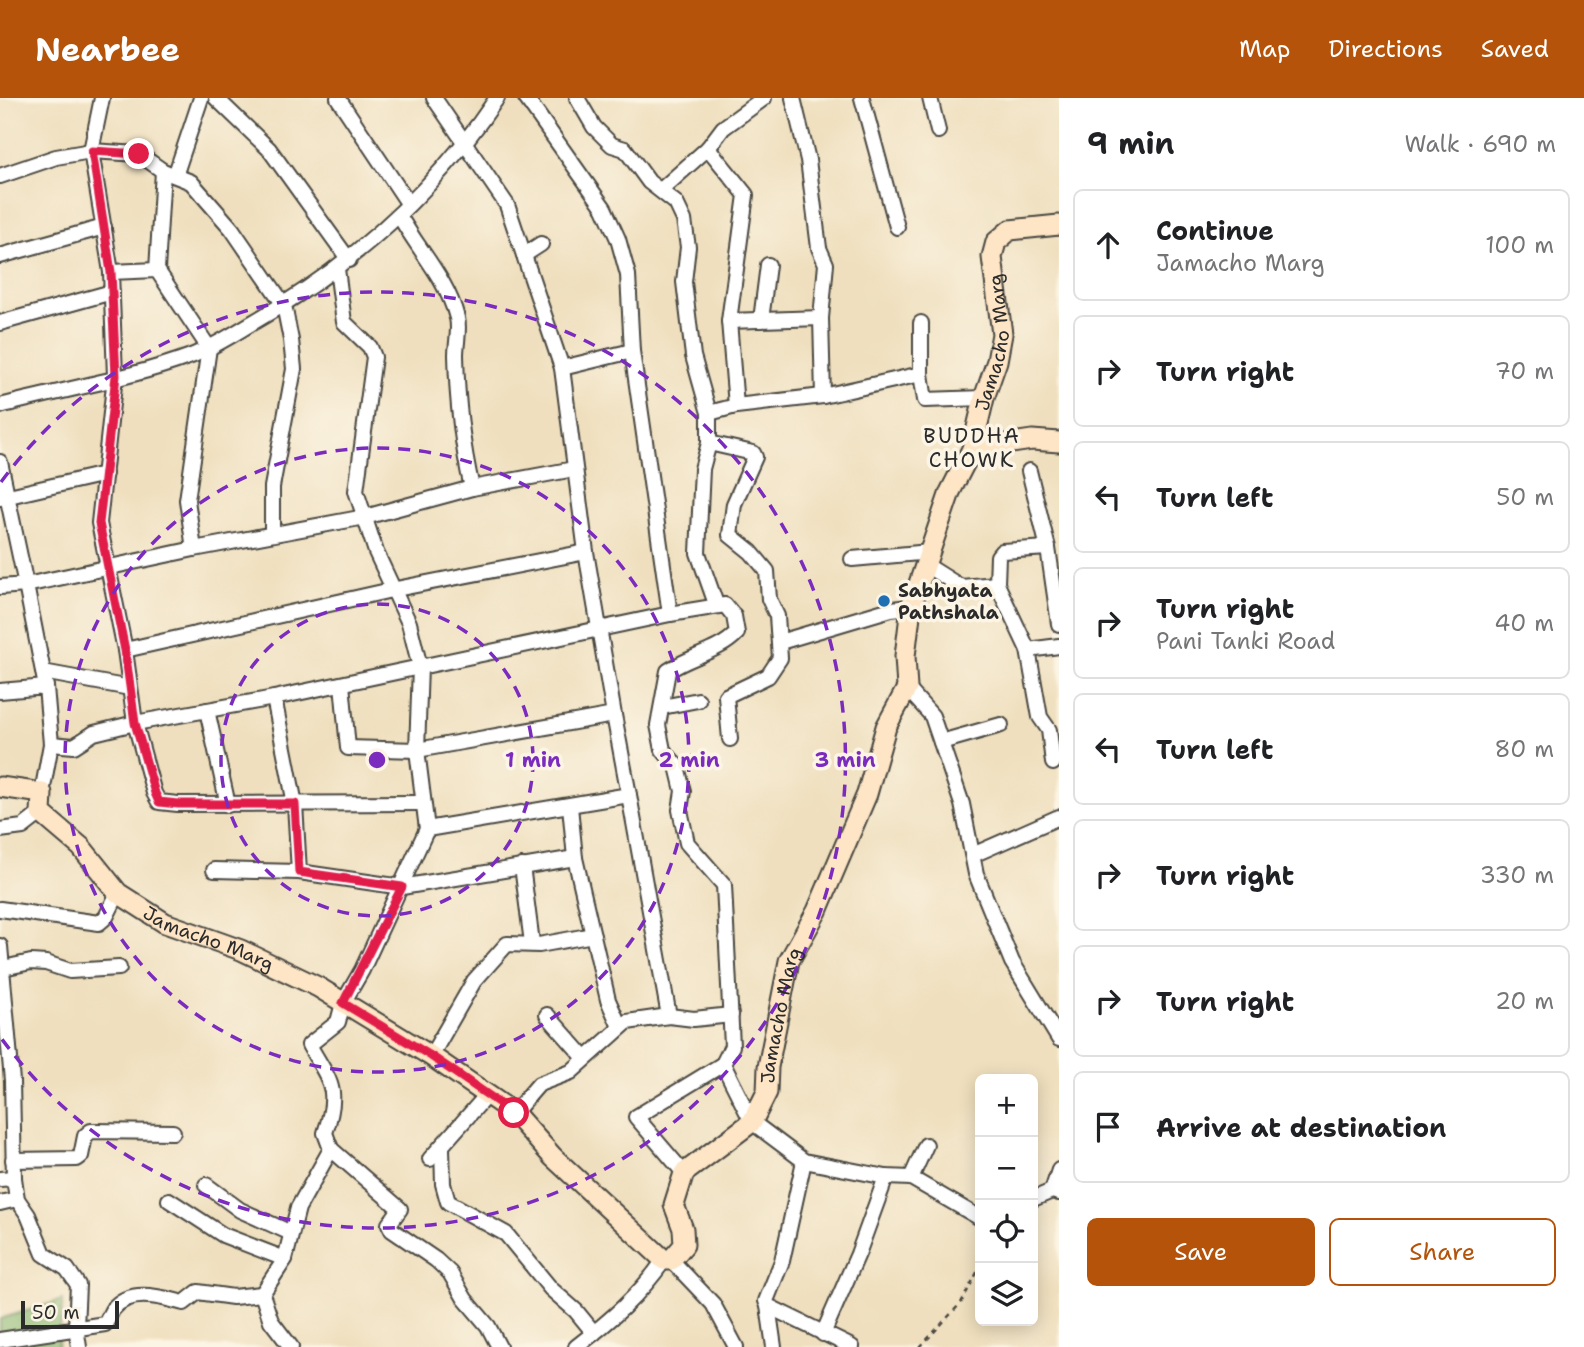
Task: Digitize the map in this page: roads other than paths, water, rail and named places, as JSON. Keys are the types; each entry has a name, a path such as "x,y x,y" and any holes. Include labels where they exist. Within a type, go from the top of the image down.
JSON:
{"street":[{"path":"102,98 92,151 111,272 116,376 99,523 125,650 135,723 159,802 228,805 422,803"},
{"path":"194,549 187,499 209,348 157,270 169,172 201,98"},
{"path":"216,98 269,149 349,260"},
{"path":"338,98 404,209 414,242 445,285 458,320 456,355 464,452 472,488"},
{"path":"434,98 507,205 562,368 573,469 586,552 670,1016"},
{"path":"0,406 190,356 284,305 349,260 404,209 466,144 496,98"},
{"path":"526,98 604,208 618,239 628,275 632,351 670,614"},
{"path":"577,98 601,134 612,145 625,149 649,181 676,203 684,220 688,247 684,282 693,356 709,413 709,443 702,469 698,553 716,604"},
{"path":"661,190 708,148 723,128 764,98"},
{"path":"793,98 808,160 819,248 827,264 821,317 823,396"},
{"path":"862,98 897,227"},
{"path":"930,98 938,131"},
{"path":"708,148 746,195 729,321 736,406"},
{"path":"0,176 56,156 92,151 139,154 191,182 232,229 284,305 293,369 272,487 272,533"},
{"name":"Jamacho Marg","path":"684,1173 752,1122 768,1092 768,1067 789,961 817,911 867,794 886,727 907,688 905,656 911,607 950,492 972,449 984,398 997,361 1002,334 992,257 996,242 1010,230 1059,225"},
{"path":"0,256 104,227"},
{"path":"524,255 541,244"},
{"path":"761,320 768,265"},
{"path":"337,269 344,322 370,347 374,357 355,485 376,552 396,589 409,623 420,667 417,750 427,829 402,887 343,1003 338,1022 309,1045 330,1081 334,1106 325,1133 331,1149 400,1209 389,1224 392,1230 436,1260 450,1273 488,1326 499,1347"},
{"path":"111,272 157,270"},
{"path":"0,323 112,292"},
{"path":"729,321 821,317"},
{"path":"921,323 921,374 925,400 984,398"},
{"path":"562,368 632,351"},
{"path":"709,413 736,406 823,396 921,374"},
{"path":"972,449 1032,440 1059,442"},
{"path":"709,443 753,453 755,457 734,504 730,535 751,552 767,571 769,599 778,616 780,642 780,658 774,671 726,696 730,739"},
{"path":"0,462 3,498 26,585 46,687 51,744 41,803 23,827 0,830"},
{"path":"0,587 26,585 272,533 365,517 472,488 573,469"},
{"path":"1029,471 1048,548 1059,624"},
{"path":"3,498 105,474"},
{"path":"1048,548 1002,551 998,556 998,584 1028,650 1040,717 1049,730 1053,763"},
{"path":"125,650 396,589 586,552"},
{"path":"852,559 928,559 961,587 998,584"},
{"path":"51,744 74,746 94,733 135,723 274,698 716,604 725,605 734,616 737,633 727,644 686,659 668,671 658,725 663,750 677,766 683,791 680,810 687,843 724,885 732,1046 723,1064 636,1117 684,1173 674,1205 683,1229 684,1245 647,1284 576,1347"},
{"path":"780,642 891,609 911,607"},
{"path":"1028,650 1059,646"},
{"path":"43,672 130,688"},
{"path":"342,684 348,748 417,750 614,715"},
{"path":"0,691 46,687"},
{"path":"907,688 932,716 962,804 975,855 976,874 1012,962 1057,1030"},
{"path":"274,698 295,804 299,872"},
{"path":"662,707 698,700"},
{"path":"207,710 228,805"},
{"path":"941,742 1002,725"},
{"path":"0,787 41,803"},
{"path":"427,829 629,795"},
{"name":"Jamacho Marg","path":"41,803 118,892 165,923 241,950 343,1003 431,1056 514,1113 553,1157 667,1260"},
{"path":"570,806 575,858 608,1000 620,1027"},
{"path":"975,855 1059,817"},
{"path":"214,870 299,872 402,887 575,858"},
{"path":"522,866 532,943"},
{"path":"0,909 99,923 106,917 118,892"},
{"path":"431,1056 474,981 507,944 593,935"},
{"path":"0,946 3,1009 12,1081 5,1109 13,1160 7,1178 28,1215 47,1259 74,1276 78,1285 76,1327 79,1347"},
{"path":"3,968 31,962 46,963 70,971 119,968"},
{"path":"547,1015 585,1058"},
{"path":"514,1113 539,1084 566,1075 620,1027 636,1018 731,1015"},
{"path":"723,1064 752,1122 804,1161 886,1177 911,1178 975,1215"},
{"path":"430,1159 486,1096"},
{"path":"13,1160 77,1158 81,1156 85,1136 91,1131 173,1132"},
{"path":"911,1178 926,1145"},
{"path":"442,1148 443,1184 449,1202 506,1234 551,1289 576,1311 594,1333"},
{"path":"262,1294 285,1259 298,1208 331,1149"},
{"path":"774,1347 766,1301 782,1261 804,1161"},
{"path":"1038,1197 1055,1192 1059,1170"},
{"path":"822,1334 858,1254 886,1177"},
{"path":"206,1185 240,1210 291,1233"},
{"path":"0,1203 17,1199"},
{"path":"169,1200 223,1235 285,1259"},
{"path":"667,1260 713,1304 736,1347"},
{"path":"0,1340 76,1327 93,1328 105,1324 114,1308 140,1295 164,1296 184,1303 198,1292 233,1297 262,1294"},
{"path":"262,1294 271,1321 291,1347"},
{"path":"768,1306 852,1347"}],"place":[{"name":"Sabhyata Pathshala","path":"884,601"}],"district":[{"name":"BUDDHA CHOWK","path":"972,448"}]}
